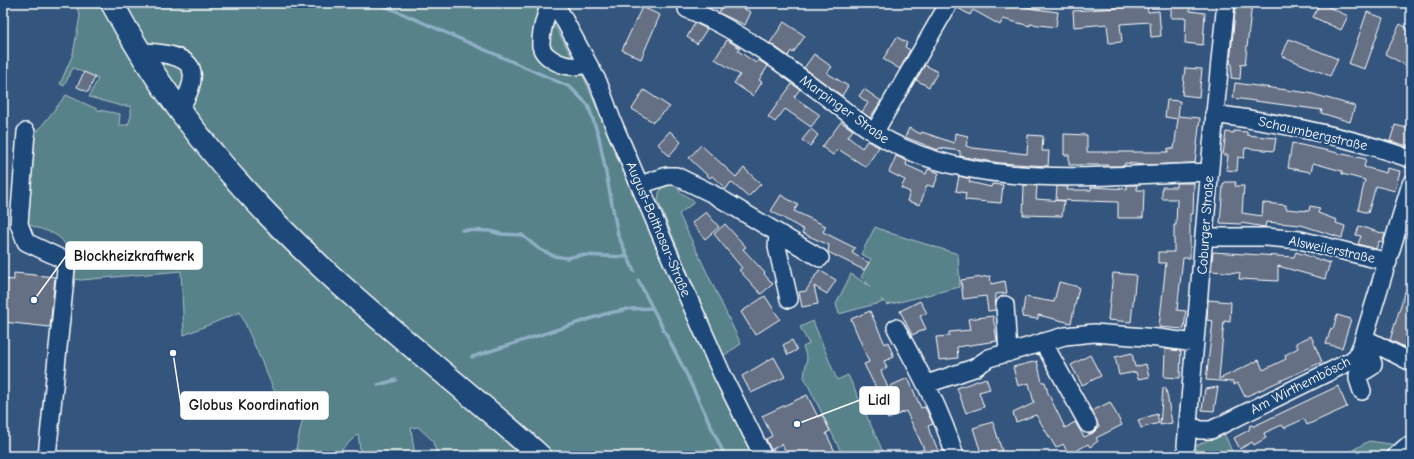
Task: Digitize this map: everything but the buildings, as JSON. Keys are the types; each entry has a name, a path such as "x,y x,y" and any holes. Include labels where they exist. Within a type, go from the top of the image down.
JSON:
{"highway":[{"path":"112,3 140,52 179,110 210,152 258,205 330,275 540,456"}],"street":[{"path":"550,3 542,33 541,47 548,56 560,64 571,67 588,64"},
{"name":"August-Balthasar-Straße","path":"555,3 598,82 640,184 722,374 763,456"},
{"path":"874,133 949,3"},
{"name":"Coburger Straße","path":"1186,446 1205,237 1208,172 1226,3"},
{"name":"Marpinger Straße","path":"687,9 705,9 799,76 874,133 902,149 929,159 991,173 1039,176 1208,172"},
{"path":"140,52 154,52 171,56 184,60 190,67 192,74 190,90 179,110"},
{"name":"Schaumbergstraße","path":"1214,114 1307,129 1351,140 1411,158"},
{"path":"26,132 20,224 23,236 26,242 62,259 66,268 47,456"},
{"path":"640,184 667,176 676,176 711,193 820,258"},
{"name":"Am Wirthembösch","path":"1188,424 1200,430 1211,430 1351,361 1357,356 1388,262 1411,184"},
{"path":"778,233 777,247 789,299"},
{"name":"Alsweilerstraße","path":"1205,237 1266,237 1300,240 1388,262"},
{"path":"1005,305 1008,353"},
{"path":"896,328 927,384 948,434 955,456"},
{"path":"927,384 960,374 974,368 990,358 1065,336 1094,333 1158,338 1195,343"},
{"path":"1364,338 1411,362"},
{"path":"1362,391 1358,374 1371,367 1373,364 1364,338"},
{"path":"1043,342 1088,424"}],"green space":[{"path":"75,3 542,3 585,80 631,189 763,456 438,456 432,440 418,427 411,428 415,456 361,456 358,434 335,456 309,456 296,449 308,395 290,412 277,397 240,312 184,335 181,271 81,280 73,279 76,256 70,254 62,241 54,234 28,224 25,217 32,138 66,95 99,110 120,114 119,125 128,125 131,116 131,106 121,106 89,97 98,79 73,68 64,86 60,84 73,54 80,16"},
{"path":"679,184 679,191 695,202 679,214 741,344 723,356 658,201 659,193 663,185"},
{"path":"875,227 958,254 960,287 887,305 881,299 883,302 839,314 836,304 851,274 870,286 861,277 871,259 861,254"},
{"path":"813,321 837,380 848,375 885,456 843,456 804,377 807,358 803,347 809,344 800,327"},
{"path":"1224,433 1234,456 1180,456 1184,454 1182,452"},
{"path":"1369,441 1397,445 1386,456 1342,456"}],"waterway":[{"path":"378,3 570,87 588,105 599,137 618,235 634,271"},
{"path":"462,230 490,231 501,234 522,235 539,249 554,256 567,258 580,255 628,257"},
{"path":"638,280 684,369 725,456"},
{"path":"631,309 652,308"},
{"path":"472,357 605,314 628,309"},
{"path":"378,385 396,380"}],"place":[{"name":"Blockheizkraftwerk","path":"34,300"},
{"name":"Globus Koordination","path":"173,353"},
{"name":"Lidl","path":"797,424"}]}
